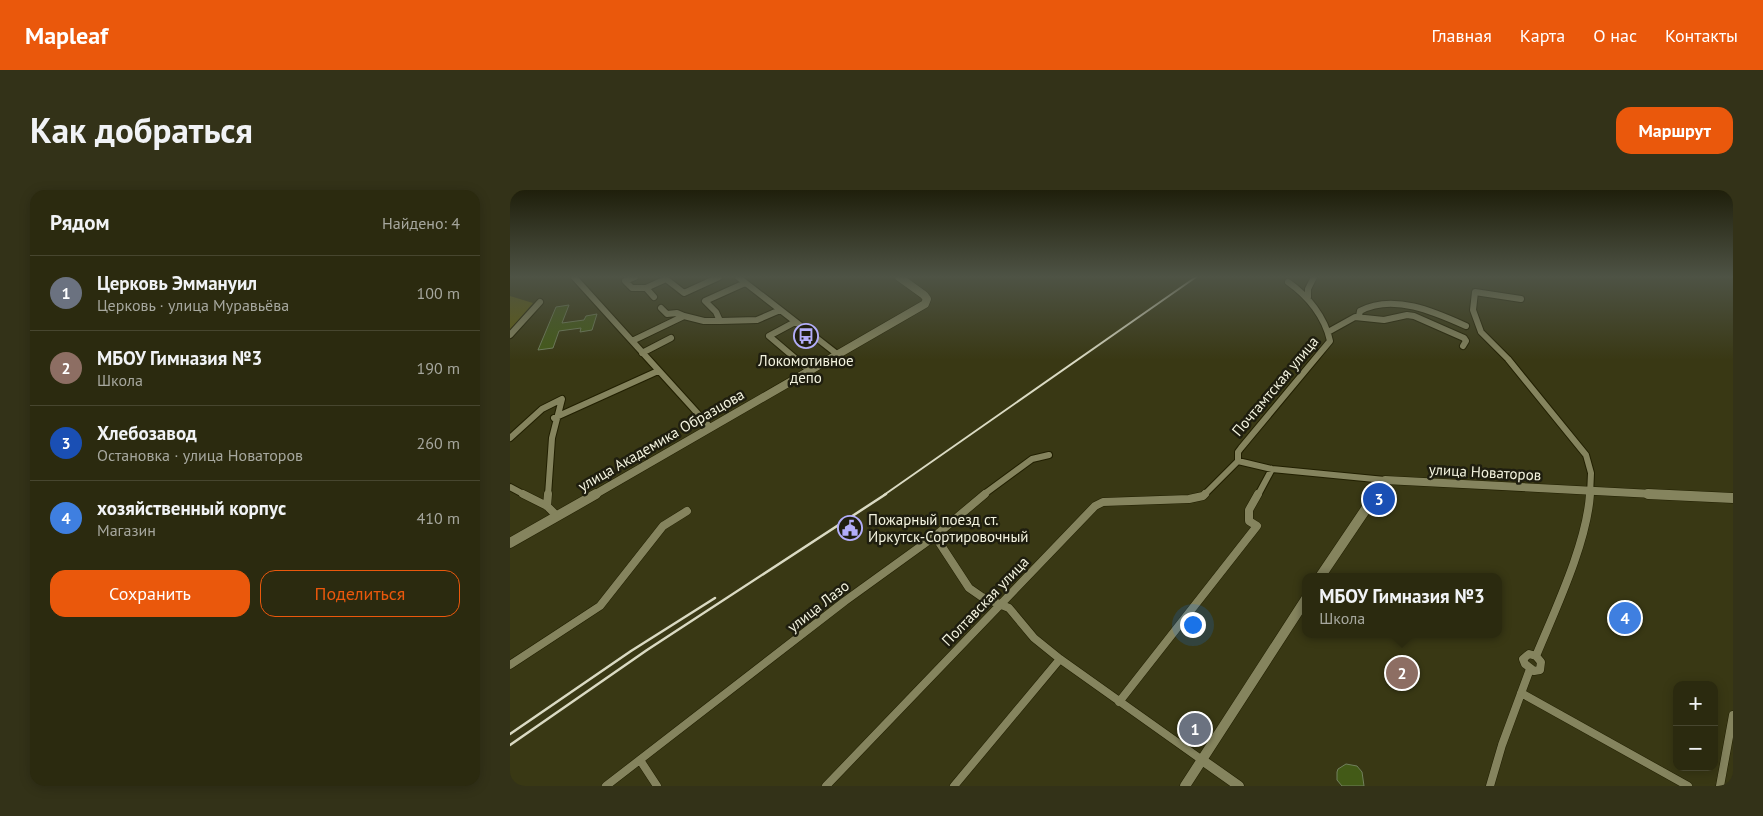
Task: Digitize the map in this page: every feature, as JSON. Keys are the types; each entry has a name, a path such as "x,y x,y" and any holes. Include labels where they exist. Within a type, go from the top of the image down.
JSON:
{"street":[{"path":"510,335 537,305"},
{"path":"599,305 710,427"},
{"path":"709,305 716,312 720,321"},
{"path":"773,305 837,354"},
{"name":"улица Академика Образцова","path":"510,543 925,305"},
{"name":"Почтамтская улица","path":"1238,461 1238,452 1241,448 1330,341 1328,332 1313,305"},
{"path":"1359,316 1360,311 1366,307 1396,305 1436,313 1466,326"},
{"path":"1474,305 1473,310 1480,332 1508,359 1586,455 1592,474 1584,526 1557,605 1536,656"},
{"path":"662,308 668,314 677,313 700,321 757,320 780,310"},
{"path":"632,341 684,316"},
{"path":"1328,332 1359,316 1384,320 1414,316 1464,338 1466,342 1463,346"},
{"path":"795,322 769,336 809,370"},
{"path":"642,353 671,338"},
{"path":"554,418 658,371"},
{"path":"510,438 538,412 562,398 554,418 549,455 547,506"},
{"name":"улица Лазо","path":"606,786 845,601 935,536 996,484 1032,459 1049,455"},
{"name":"улица Новаторов","path":"1238,461 1272,469 1385,480 1733,498"},
{"name":"Полтавская улица","path":"826,786 1095,506 1104,502 1189,500 1204,496 1238,461"},
{"path":"1119,702 1257,526 1249,521 1249,510 1272,469"},
{"path":"1323,573 1385,480"},
{"path":"510,487 547,506 557,516"},
{"path":"510,665 600,606 663,526 687,511"},
{"path":"935,536 969,588 982,597 1000,604 1014,613 1034,638 1060,659 1239,786"},
{"path":"1185,786 1302,605"},
{"path":"1529,654 1536,656 1541,662 1542,668 1537,671 1530,669 1523,659 1529,654"},
{"path":"954,786 1060,659"},
{"path":"1490,786 1502,745 1530,669"},
{"path":"1521,693 1688,786"},
{"path":"1720,786 1733,715"},
{"path":"640,760 657,786"}],"shaded area":[{"path":"510,305 531,305 510,330"}],"building":[{"path":"569,305 562,323 584,320 586,316 597,314 592,330 580,332 581,328 559,331 553,348 538,350 556,307"},
{"path":"1193,719 1205,728 1198,739 1185,730"},
{"path":"1346,764 1357,766 1362,772 1364,786 1342,786 1337,780 1338,769"}],"railway":[{"path":"884,495 1156,305"},
{"path":"510,745 647,650 886,494"},
{"path":"510,734 631,651 715,598"}],"place":[{"name":"Локомотивное депо","path":"806,336"},
{"name":"Хлебозавод","path":"1379,499"},
{"name":"Пожарный поезд ст. Иркутск-Сортировочный","path":"850,528"},
{"name":"хозяйственный корпус","path":"1625,618"},
{"name":"МБОУ Гимназия №3","path":"1402,673"},
{"name":"Церковь Эммануил","path":"1195,729"}]}
